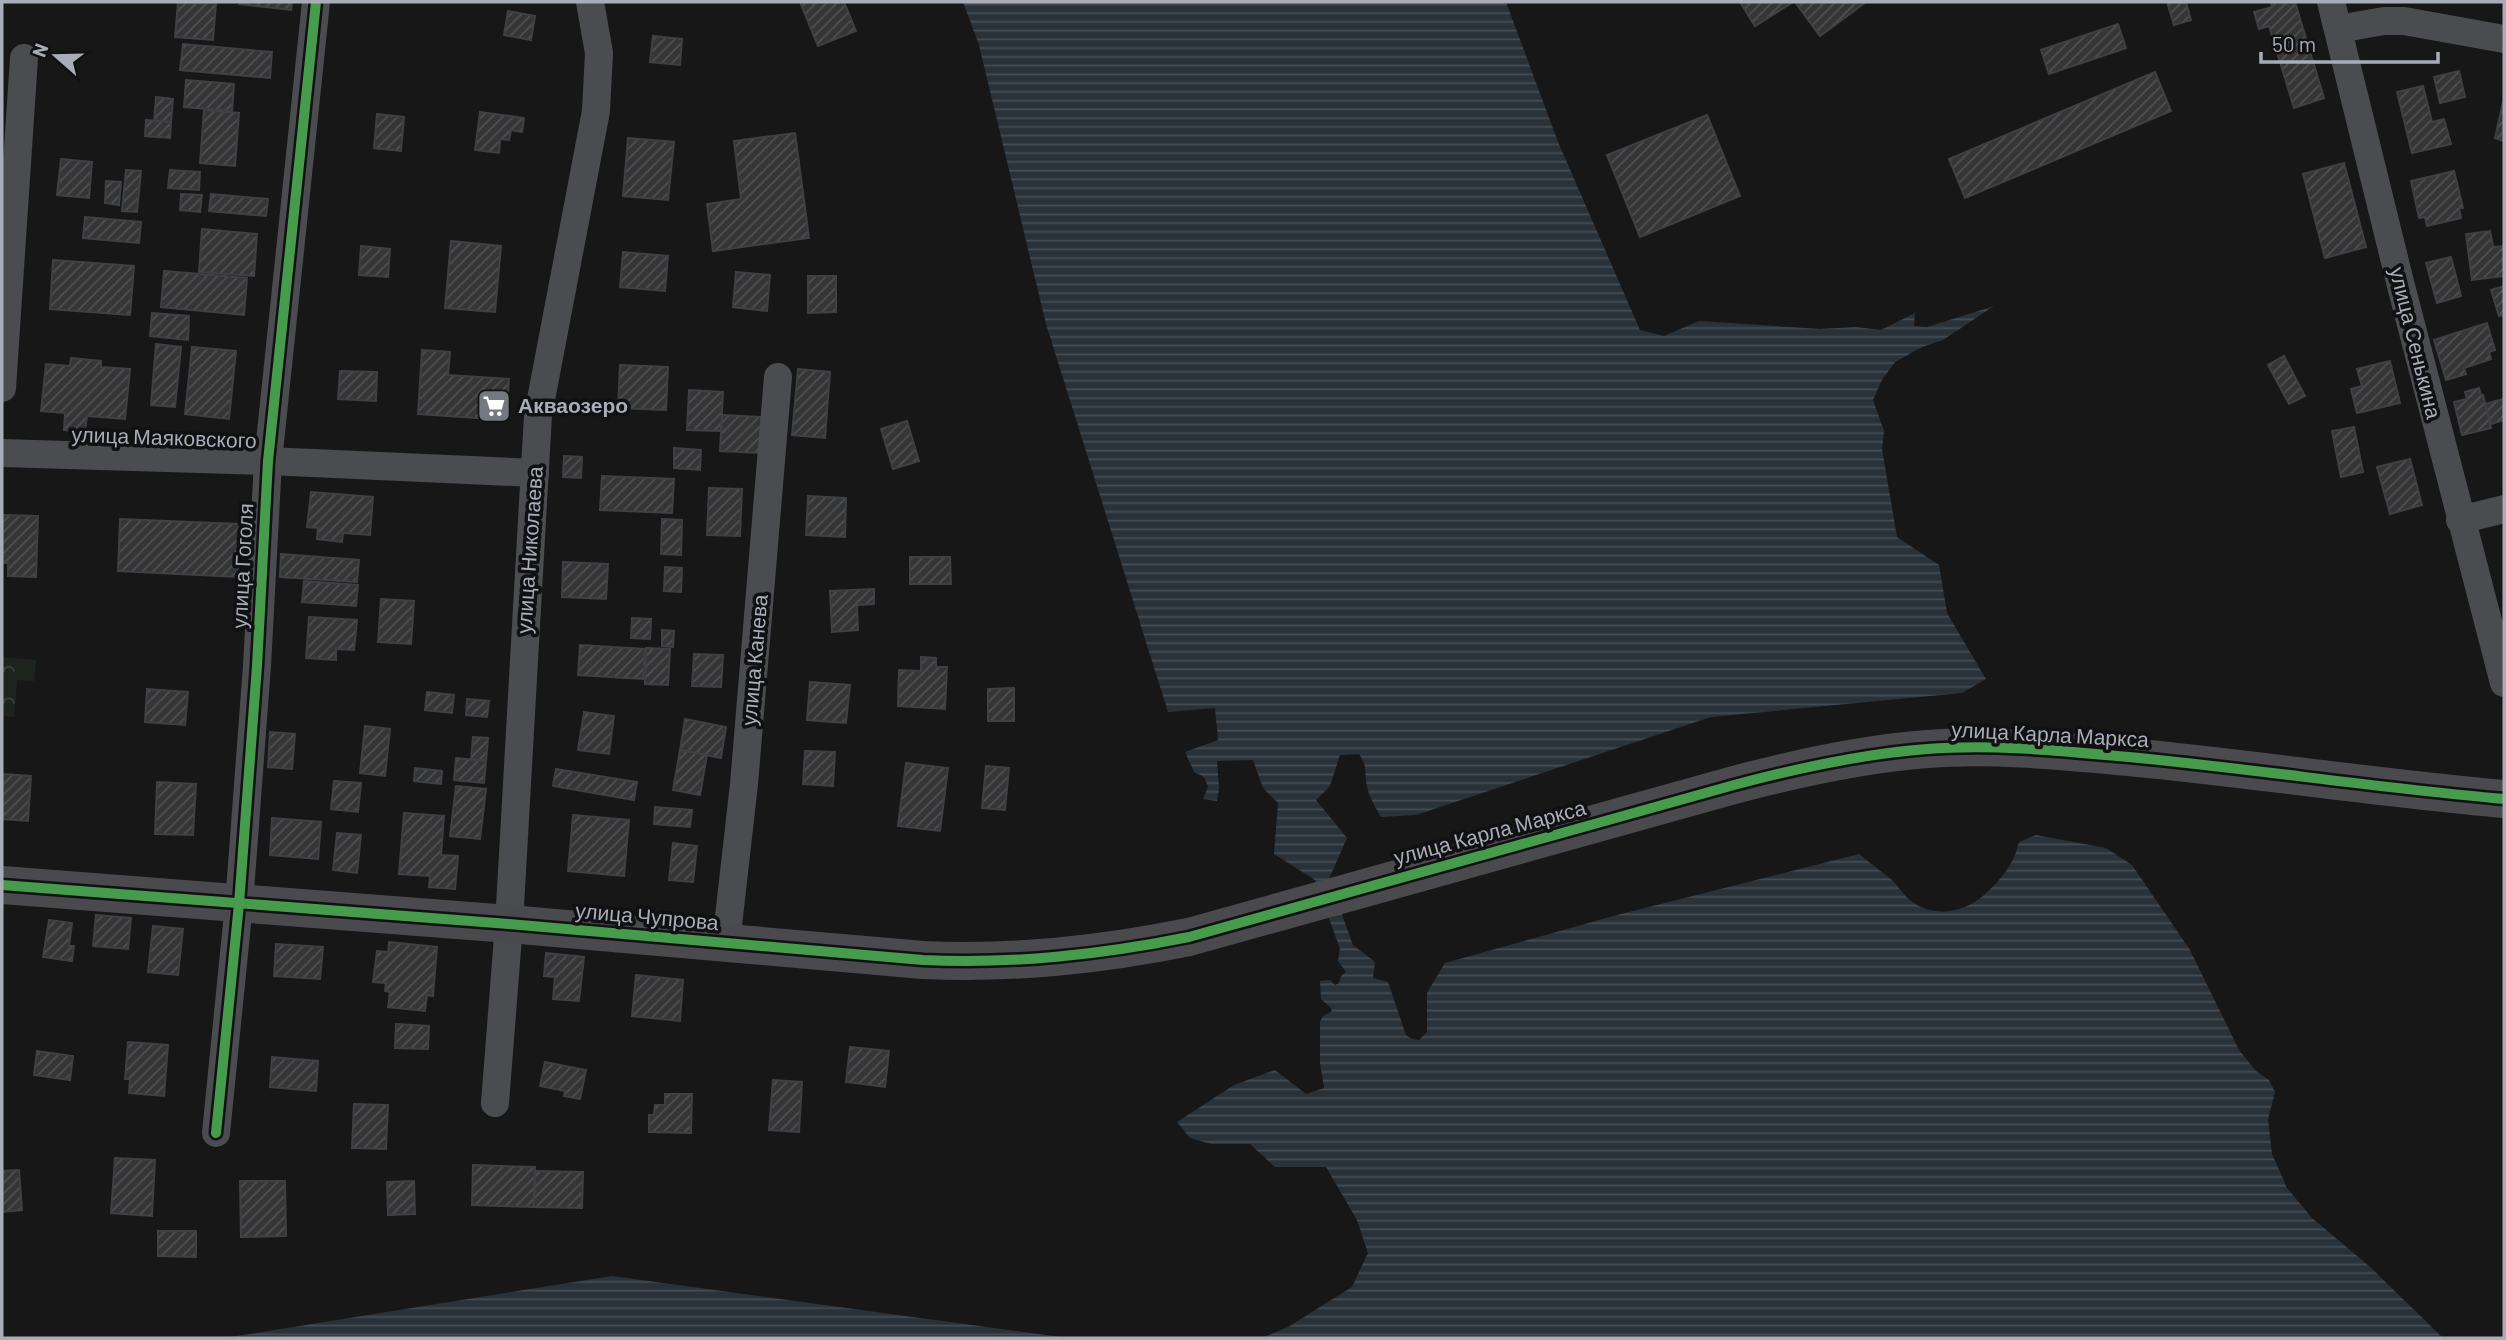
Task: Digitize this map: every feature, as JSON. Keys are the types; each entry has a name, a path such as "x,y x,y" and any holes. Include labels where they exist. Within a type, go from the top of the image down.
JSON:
{"street":[{"name":"улица Гоголя","path":"216,1133 239,904 257,666 268,461 316,2"},
{"name":"улица Николаева","path":"495,1103 509,924 538,415 596,111 599,53 590,2"},
{"name":"улица Сенькина","path":"2331,2 2460,520 2495,610 2504,683"},
{"path":"2338,29 2384,20 2404,20 2504,39"},
{"path":"2,388 23,58"},
{"name":"улица Канева","path":"726,943 744,784 778,377"},
{"name":"улица Маяковского","path":"2,453 534,473"},
{"path":"2460,520 2504,509"},
{"name":"улица Карла Маркса","path":"1284,909 1818,763 1881,753 1981,747 2109,755 2504,799"},
{"name":"улица Чупрова","path":"2,886 509,924 923,960 977,962 1027,961 1136,948 1189,937 1284,909"}],"green space":[{"path":"2,657 36,660 34,681 17,680 14,717 2,716"}],"shaded area":[{"path":"963,2 1506,2 1558,142 1640,330 1664,336 1699,321 1881,330 1915,313 1914,326 1927,327 1994,306 1943,340 1922,347 1895,362 1882,380 1873,400 1884,431 1882,449 1897,537 1939,565 1947,613 1986,679 1962,693 1711,717 1416,815 1381,817 1369,794 1365,766 1359,754 1340,755 1330,786 1316,800 1347,838 1329,879 1353,945 1375,962 1373,978 1388,982 1406,1035 1419,1040 1427,1032 1427,993 1445,963 1617,915 1859,854 1893,881 1911,901 1929,910 1949,911 1967,906 1984,895 2006,871 2019,842 2036,835 2106,848 2132,865 2190,950 2239,1050 2256,1071 2269,1080 2275,1092 2268,1119 2272,1154 2287,1188 2312,1218 2369,1266 2443,1338 1262,1338 1288,1327 1352,1287 1368,1253 1357,1220 1326,1167 1275,1167 1250,1144 1211,1144 1190,1138 1177,1122 1234,1085 1275,1070 1306,1094 1324,1088 1320,1063 1320,1022 1323,1016 1332,1011 1321,999 1320,981 1330,980 1335,985 1346,972 1338,961 1340,949 1315,880 1274,854 1278,803 1263,788 1253,760 1217,761 1217,801 1203,799 1208,787 1204,777 1194,772 1185,752 1218,740 1215,708 1168,712 1046,324 979,45"},
{"path":"612,1276 1068,1338 224,1338"}],"building":[{"path":"178,2 216,3 213,40 175,37"},
{"path":"292,2 291,10 239,4"},
{"path":"800,2 844,2 856,31 818,46"},
{"path":"1740,2 1793,2 1755,26"},
{"path":"1795,2 1866,2 1820,36"},
{"path":"2167,2 2186,2 2191,20 2174,25"},
{"path":"2271,2 2295,2 2324,98 2294,108 2269,26 2259,29 2254,12 2272,7"},
{"path":"508,11 535,16 531,40 504,35"},
{"path":"2118,24 2126,48 2049,74 2041,50"},
{"path":"653,36 682,39 680,65 650,62"},
{"path":"183,44 272,52 270,78 180,70"},
{"path":"2459,71 2465,97 2440,103 2434,77"},
{"path":"2155,72 2171,111 1965,198 1949,159"},
{"path":"186,80 234,84 232,111 184,107"},
{"path":"2423,86 2432,122 2444,119 2451,144 2412,153 2397,92"},
{"path":"156,97 173,99 171,122 154,121"},
{"path":"2504,103 2504,141 2495,138"},
{"path":"204,110 239,113 235,166 200,163"},
{"path":"480,112 524,118 522,132 511,130 509,140 500,139 499,153 475,150"},
{"path":"377,114 404,117 401,151 374,148"},
{"path":"1707,115 1740,196 1640,237 1607,155"},
{"path":"146,120 171,122 170,138 145,136"},
{"path":"795,133 809,238 713,251 707,204 741,199 734,141"},
{"path":"628,138 674,142 668,200 623,196"},
{"path":"61,159 92,162 89,198 57,195"},
{"path":"2344,163 2366,247 2325,258 2303,174"},
{"path":"126,170 141,171 137,212 122,211"},
{"path":"170,170 200,172 199,190 168,188"},
{"path":"2454,171 2463,208 2459,208 2461,218 2427,226 2425,217 2419,218 2411,181"},
{"path":"106,181 121,182 119,205 105,203"},
{"path":"181,194 202,195 200,212 180,210"},
{"path":"211,194 268,199 266,216 209,211"},
{"path":"85,217 141,222 139,243 83,238"},
{"path":"202,229 257,234 254,276 199,272"},
{"path":"2490,231 2493,247 2504,246 2504,276 2472,280 2466,234"},
{"path":"451,241 501,246 495,312 445,308"},
{"path":"361,246 390,249 388,277 359,275"},
{"path":"623,252 668,256 665,291 620,287"},
{"path":"2451,257 2461,296 2437,303 2426,263"},
{"path":"53,260 134,266 130,315 50,309"},
{"path":"164,271 247,278 244,315 161,307"},
{"path":"736,272 770,275 767,311 733,307"},
{"path":"808,276 836,276 836,312 808,313"},
{"path":"2504,286 2504,315 2499,316 2491,290"},
{"path":"152,313 189,316 188,340 150,336"},
{"path":"2487,323 2495,350 2489,352 2491,359 2464,368 2466,374 2446,380 2434,340"},
{"path":"156,344 181,347 175,407 151,405"},
{"path":"192,347 236,351 229,419 185,414"},
{"path":"422,350 450,352 448,375 509,379 506,420 418,414"},
{"path":"2284,356 2305,396 2289,404 2268,365"},
{"path":"71,358 101,361 101,367 130,369 125,419 87,416 85,432 64,430 65,413 41,411 46,364 70,366"},
{"path":"2390,361 2400,403 2357,413 2351,389 2362,386 2357,369"},
{"path":"620,365 668,367 666,410 618,408"},
{"path":"798,369 830,372 825,438 792,435"},
{"path":"340,371 377,372 376,401 338,399"},
{"path":"2479,388 2491,428 2462,435 2454,402 2467,399 2465,392"},
{"path":"689,390 723,392 721,431 687,430"},
{"path":"2503,399 2504,420 2491,424 2485,404"},
{"path":"722,415 761,417 760,453 720,451"},
{"path":"907,421 919,461 893,469 881,429"},
{"path":"2354,427 2363,472 2341,477 2332,431"},
{"path":"674,448 701,450 700,470 674,468"},
{"path":"564,456 582,457 581,478 563,477"},
{"path":"2410,459 2422,505 2390,514 2377,467"},
{"path":"602,476 674,479 672,513 600,510"},
{"path":"709,488 742,489 740,536 707,535"},
{"path":"311,492 373,497 370,535 343,533 342,542 317,539 318,528 307,527"},
{"path":"808,496 846,498 845,537 806,535"},
{"path":"2,515 38,516 36,577 8,576 8,563 2,563"},
{"path":"120,519 240,524 238,577 118,571"},
{"path":"662,519 682,520 681,555 661,554"},
{"path":"281,554 359,560 357,582 280,577"},
{"path":"910,557 950,557 951,584 910,584"},
{"path":"563,562 608,564 606,599 562,597"},
{"path":"665,567 682,568 681,592 664,591"},
{"path":"304,581 358,585 356,606 302,602"},
{"path":"874,589 874,604 857,605 858,630 832,632 830,591"},
{"path":"381,599 414,601 411,644 378,642"},
{"path":"309,617 357,620 354,650 336,649 336,660 306,658"},
{"path":"632,618 651,619 650,639 631,638"},
{"path":"662,630 674,631 673,647 662,646"},
{"path":"580,645 645,649 643,679 578,675"},
{"path":"646,648 670,649 668,685 645,684"},
{"path":"694,654 723,655 721,687 692,686"},
{"path":"921,657 936,658 936,667 947,667 945,709 898,706 899,670 921,671"},
{"path":"810,682 850,685 846,723 807,720"},
{"path":"1014,688 1014,721 988,721 988,689"},
{"path":"147,689 188,692 185,725 145,722"},
{"path":"427,692 454,695 452,713 425,710"},
{"path":"467,699 489,701 487,717 466,715"},
{"path":"584,712 614,716 609,754 578,750"},
{"path":"685,719 726,727 721,758 680,750"},
{"path":"365,726 390,729 385,776 360,773"},
{"path":"270,732 295,734 292,769 268,767"},
{"path":"473,737 488,738 486,761 471,759"},
{"path":"680,750 707,755 700,795 673,790"},
{"path":"805,751 835,752 833,786 803,784"},
{"path":"456,758 486,761 484,783 454,780"},
{"path":"906,763 948,768 940,831 898,826"},
{"path":"986,766 1009,768 1005,810 982,808"},
{"path":"415,768 442,771 441,784 414,781"},
{"path":"556,769 637,782 634,800 553,786"},
{"path":"2,774 31,776 28,821 2,819"},
{"path":"334,781 361,783 358,812 331,809"},
{"path":"157,782 196,784 193,835 155,834"},
{"path":"456,786 486,789 480,839 450,836"},
{"path":"655,807 692,810 690,827 654,824"},
{"path":"404,813 444,816 441,855 458,856 455,889 429,887 430,876 399,874"},
{"path":"573,815 629,820 624,876 568,871"},
{"path":"272,818 321,822 318,859 270,855"},
{"path":"337,833 361,835 357,873 333,870"},
{"path":"673,843 697,846 693,882 669,880"},
{"path":"96,915 131,918 128,949 93,946"},
{"path":"49,920 72,923 69,946 74,946 72,961 43,957"},
{"path":"153,926 183,929 178,975 148,972"},
{"path":"389,942 437,947 433,996 427,995 425,1011 388,1007 390,992 385,991 386,983 373,982 377,951 388,952"},
{"path":"276,944 323,947 320,979 274,976"},
{"path":"546,953 584,957 579,1001 553,999 555,977 544,976"},
{"path":"636,975 683,980 680,1021 632,1016"},
{"path":"396,1024 429,1026 428,1049 395,1048"},
{"path":"128,1042 168,1045 164,1096 129,1093 130,1079 125,1079"},
{"path":"850,1047 889,1051 885,1087 846,1082"},
{"path":"37,1051 73,1056 70,1080 34,1075"},
{"path":"272,1057 318,1061 316,1091 270,1087"},
{"path":"545,1062 586,1070 580,1099 564,1096 565,1091 540,1086"},
{"path":"773,1080 802,1082 799,1132 769,1130"},
{"path":"665,1094 692,1094 691,1133 649,1132 649,1115 654,1115 655,1105 665,1105"},
{"path":"354,1104 388,1105 386,1149 352,1148"},
{"path":"115,1158 155,1160 152,1216 111,1213"},
{"path":"473,1165 535,1167 534,1207 472,1205"},
{"path":"19,1170 22,1210 2,1212 2,1171"},
{"path":"535,1171 583,1172 582,1208 534,1207"},
{"path":"240,1181 285,1181 286,1236 241,1237"},
{"path":"414,1181 415,1214 388,1215 387,1182"},
{"path":"158,1231 196,1231 196,1257 158,1256"}],"cycle path":[{"path":"216,1133 239,904 257,666 268,461 316,2"},
{"path":"2,885 509,924 923,960 991,961 1090,953 1189,937 1734,785 1830,762 1902,751 1977,747 2079,753 2504,799"}],"place":[{"name":"Акваозеро","path":"494,406"}]}
